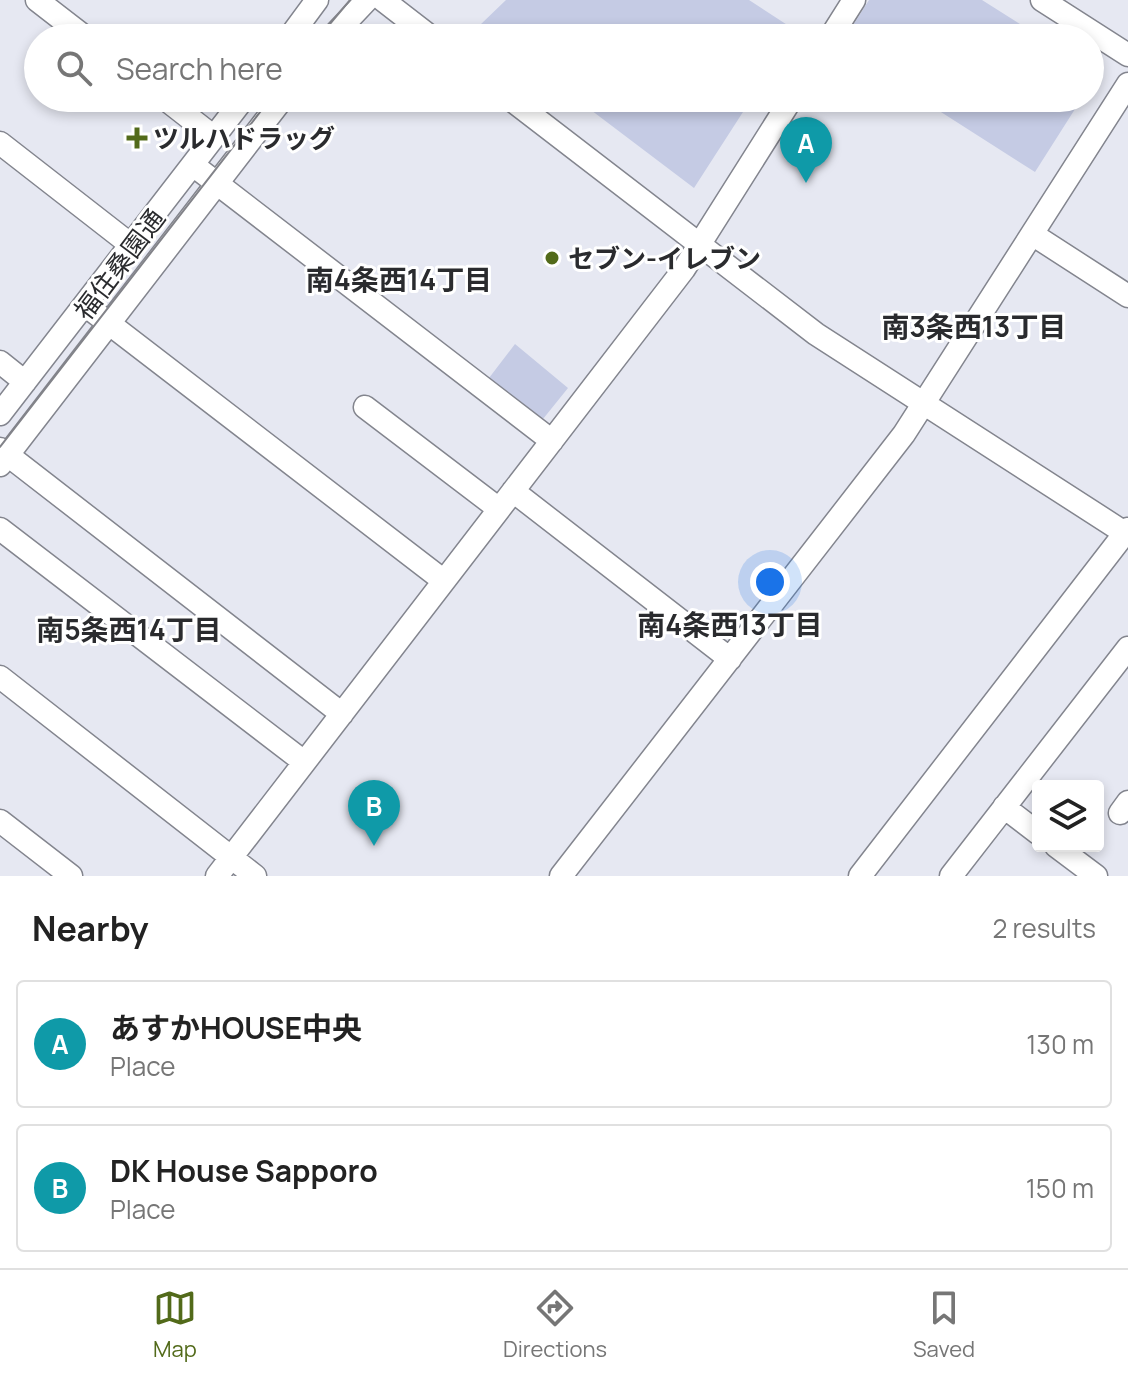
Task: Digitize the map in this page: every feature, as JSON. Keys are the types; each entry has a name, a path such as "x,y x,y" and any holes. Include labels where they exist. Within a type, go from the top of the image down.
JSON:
{"street":[{"path":"37,0 68,24"},
{"path":"299,24 317,0"},
{"path":"344,24 367,0"},
{"path":"383,0 414,24"},
{"path":"839,24 854,0"},
{"path":"1042,0 1080,24"},
{"path":"1104,40 1128,55"},
{"path":"561,876 924,404 1128,84"},
{"path":"182,112 214,137"},
{"name":"福住桑園通","path":"0,414 233,112"},
{"name":"福住桑園通","path":"3,456 272,112"},
{"path":"527,112 816,334 1127,532 860,876"},
{"path":"217,876 700,245 783,112"},
{"path":"0,143 131,245"},
{"path":"193,165 552,441"},
{"path":"1032,234 1128,296"},
{"path":"85,305 444,581"},
{"path":"0,362 25,382"},
{"path":"365,407 506,500 730,659"},
{"path":"3,456 342,714"},
{"path":"0,529 304,762"},
{"path":"951,876 1128,648"},
{"path":"0,677 255,876"},
{"path":"1004,807 1032,828"},
{"path":"0,821 71,876"},
{"path":"1064,852 1096,876"}],"shaded area":[{"path":"506,0 749,0 786,24 481,24"},
{"path":"869,0 982,0 1020,24 854,24"},
{"path":"594,112 743,112 694,188"},
{"path":"941,112 1073,112 1035,172"},
{"path":"515,344 568,388 543,419 489,378"}],"tram line":[{"path":"330,24 350,0"},
{"path":"0,447 260,112"}],"place":[{"name":"ツルハドラッグ","path":"137,138"},
{"name":"あすかHOUSE中央","path":"806,183"},
{"name":"セブン-イレブン","path":"552,258"},
{"name":"DK House Sapporo","path":"374,846"}],"district":[{"name":"南4条西14丁目","path":"399,279"},
{"name":"南3条西13丁目","path":"974,326"},
{"name":"南4条西13丁目","path":"730,624"},
{"name":"南5条西14丁目","path":"129,629"}]}
